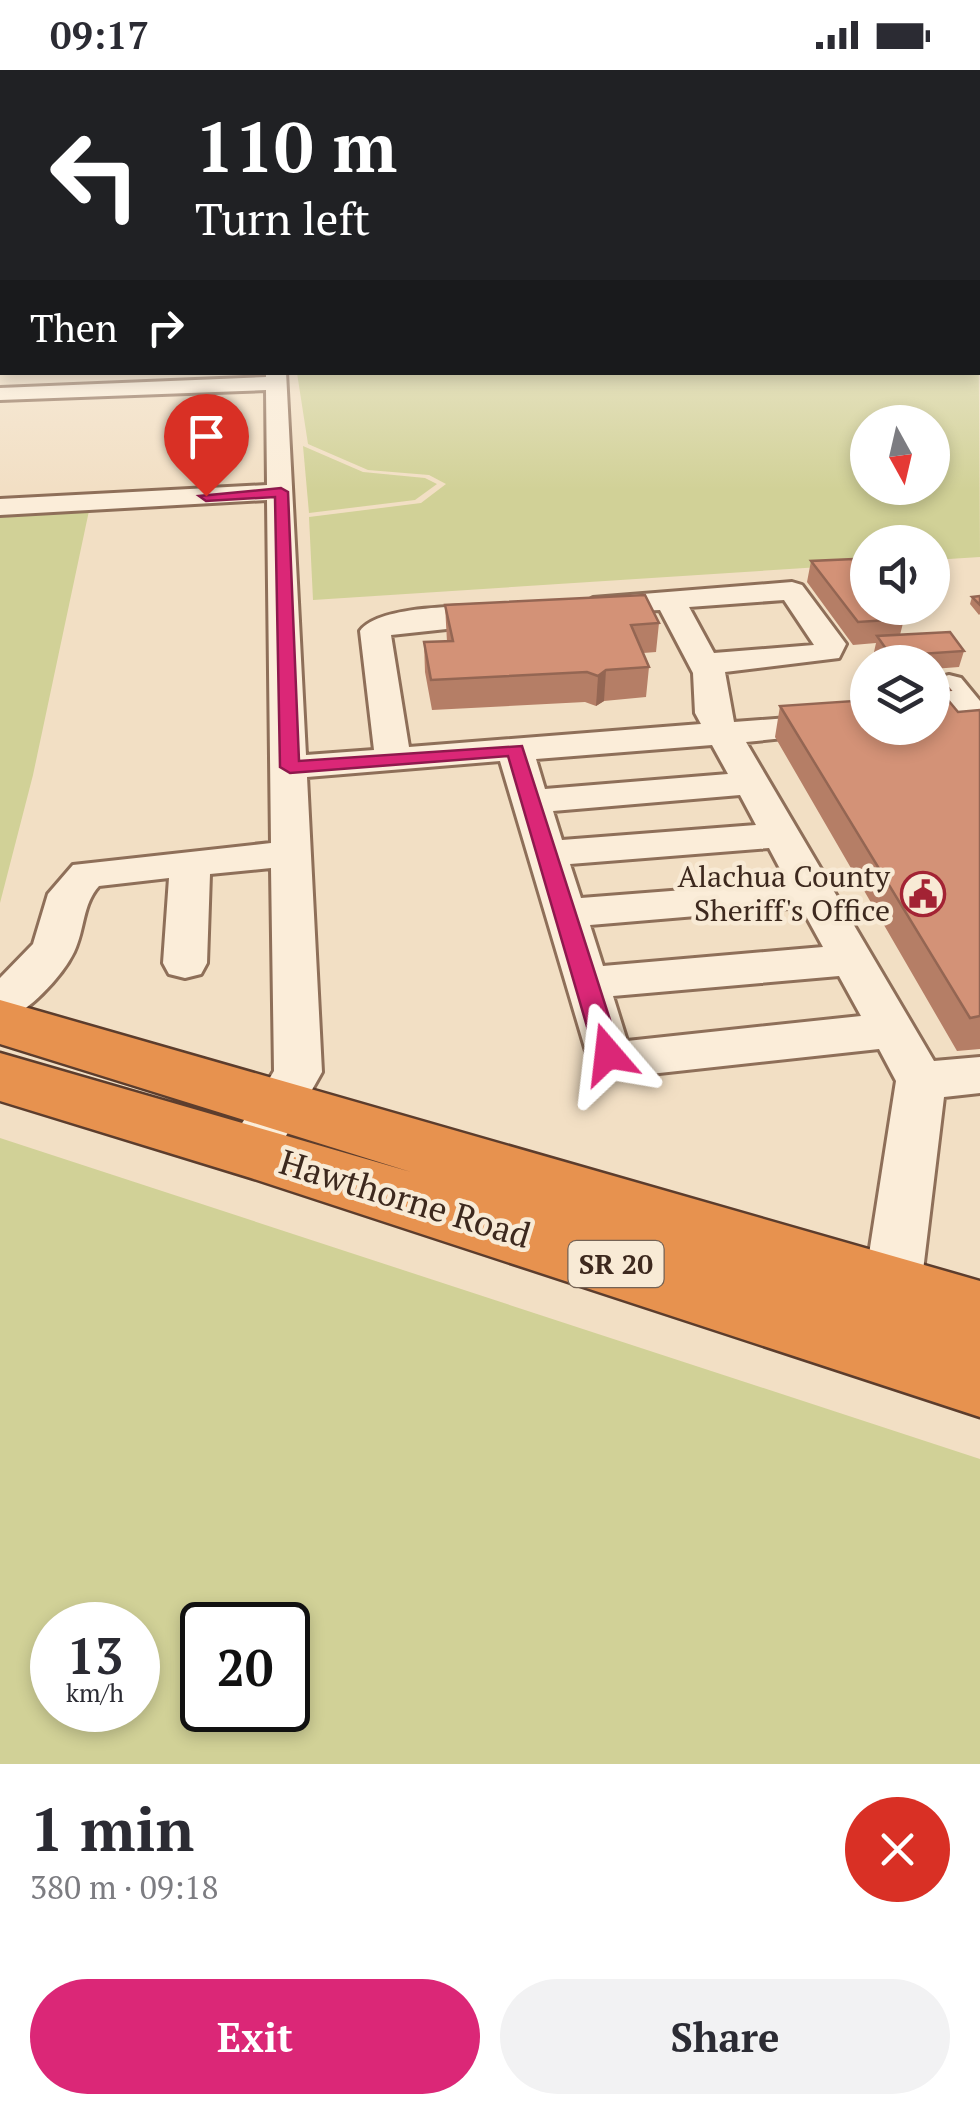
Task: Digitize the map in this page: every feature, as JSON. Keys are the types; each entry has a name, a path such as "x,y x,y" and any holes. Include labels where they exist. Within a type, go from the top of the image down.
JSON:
{"highway":[{"name":"Hawthorne Road","path":"0,1022 265,1127 887,1317 980,1380"},
{"name":"Hawthorne Road","path":"0,1077 265,1127"},
{"name":"Hawthorne Road","path":"887,1317 980,1316"}],"street":[{"path":"0,394 276,378 298,1072 265,1127"},
{"path":"0,507 281,492"},
{"path":"562,610 792,591 830,644 828,651 817,654 704,664"},
{"path":"729,596 768,658"},
{"path":"670,600 713,684 709,704 921,1081 887,1317"},
{"path":"393,760 375,632 396,622 525,612"},
{"path":"950,685 976,718"},
{"path":"950,717 976,718"},
{"path":"290,767 850,723"},
{"path":"516,750 608,1054 624,1060 892,1030"},
{"path":"531,801 754,783"},
{"path":"547,854 782,835"},
{"path":"0,1006 53,950 76,882 105,869 293,854"},
{"path":"184,963 190,862"},
{"path":"565,914 814,893"},
{"path":"586,983 851,960"},
{"path":"921,1081 980,1075"}],"green space":[{"path":"297,375 979,375 980,557 950,559 950,525 850,525 850,565 313,600 309,517 421,503 446,484 429,475 368,470 308,444"},
{"path":"303,446 363,472 425,478 437,484 415,500 309,513"},
{"path":"90,506 33,775 0,903 0,510"},
{"path":"0,1138 980,1459 980,1764 0,1764"}],"building":[{"path":"850,559 850,612 811,561"},
{"path":"645,595 659,623 631,625 649,667 606,670 598,676 587,672 431,680 424,642 453,641 445,605"},
{"path":"950,632 964,651 950,652 950,645 883,645 877,636"},
{"name":"Alachua County Sheriff's Office","path":"850,701 850,745 950,745 950,702 958,712 980,710 980,1016 970,1018 780,706"}],"place":[{"name":"Alachua County Sheriff's Office","path":"923,894"}],"route":[{"path":"206,496 281,492 290,767 516,750 608,1054"}]}
